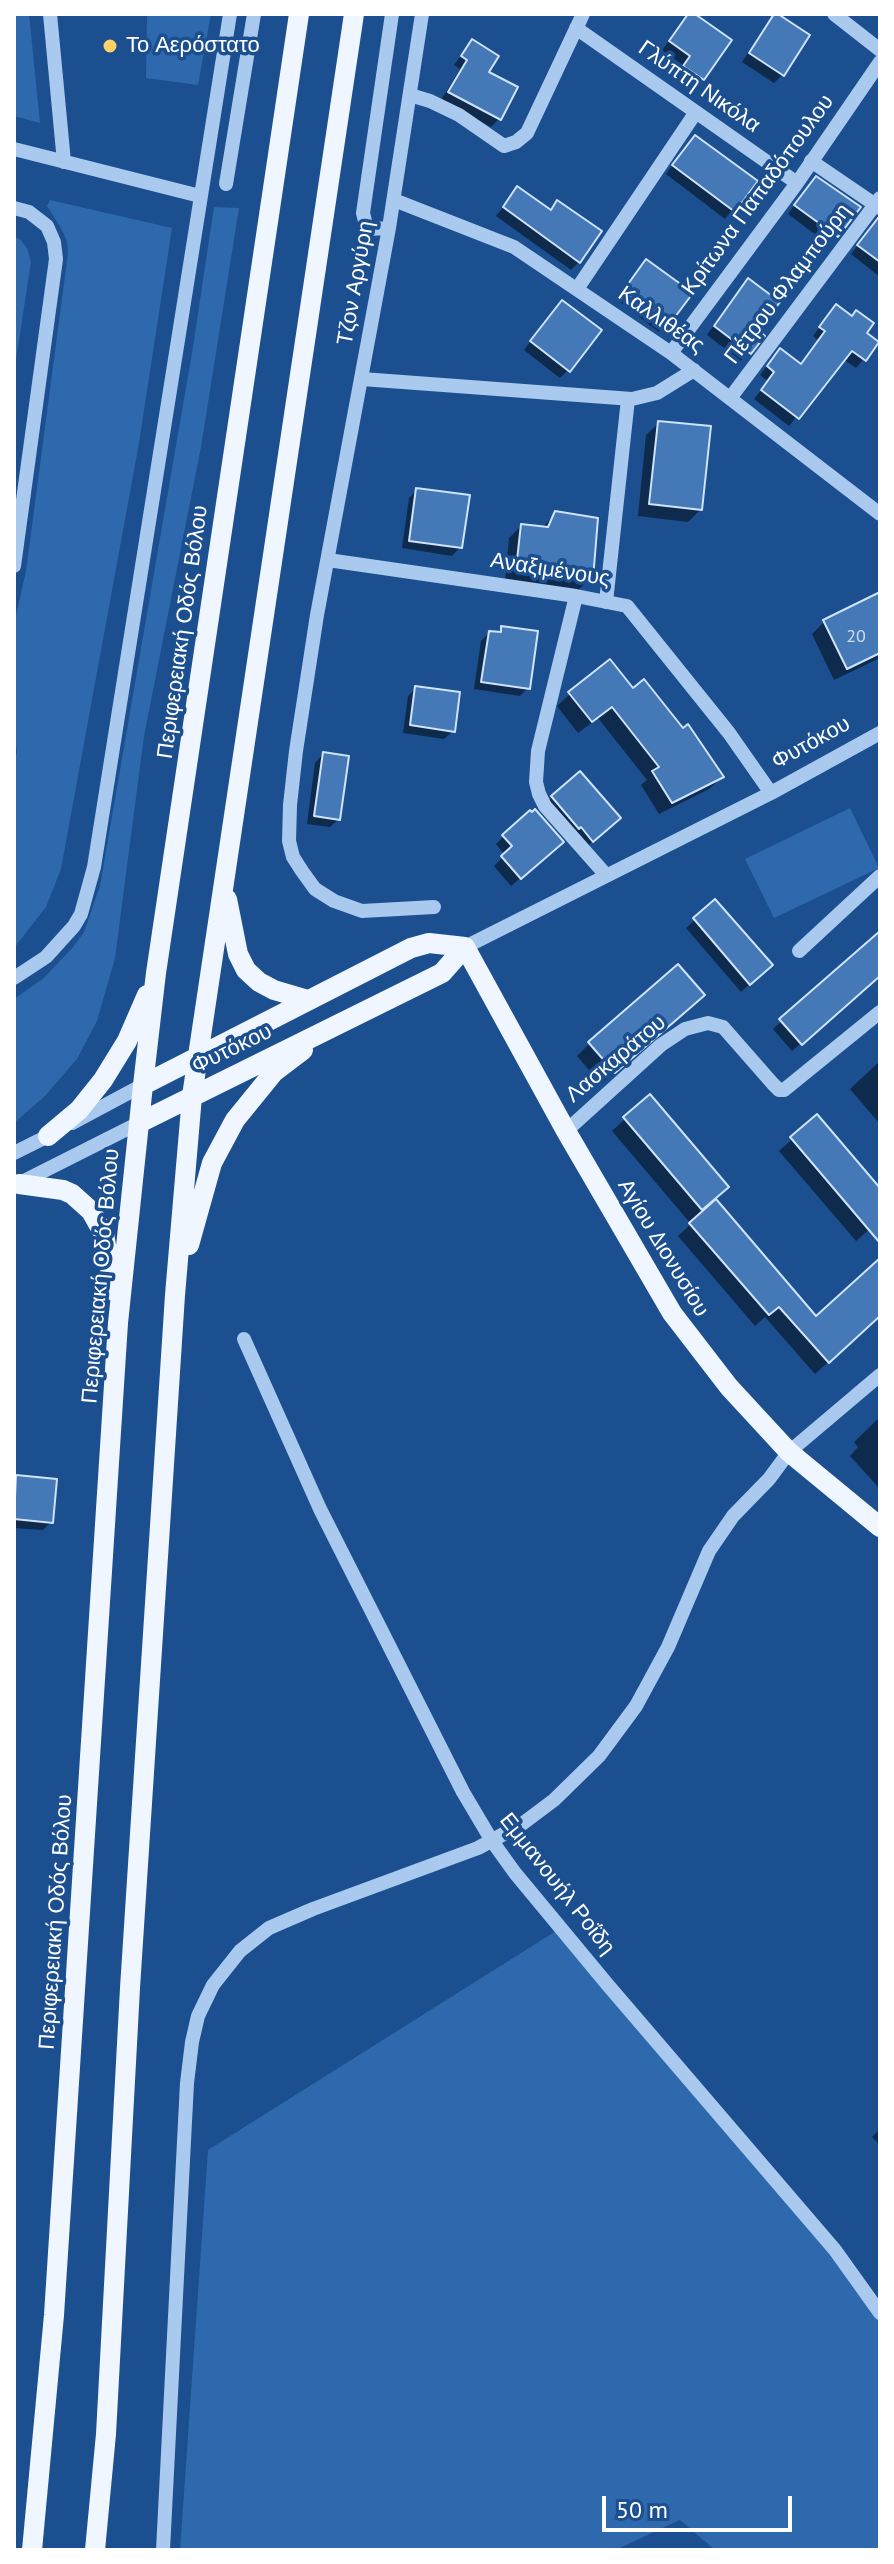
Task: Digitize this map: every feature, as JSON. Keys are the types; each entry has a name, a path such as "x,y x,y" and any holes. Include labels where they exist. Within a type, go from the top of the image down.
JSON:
{"main road":[{"name":"Περιφερειακή Οδός Βόλου","path":"32,2550 54,2315 118,1323 143,1085 156,973 299,14"},
{"path":"95,2550 116,2288 130,1988 175,1295 192,1096 354,14"},
{"path":"223,883 238,954 246,970 267,986 308,1000"},
{"name":"Φυτόκου","path":"143,1085 411,948 429,943 465,947"},
{"name":"Φυτόκου","path":"139,1123 442,973 465,947"},
{"name":"Αγίου Διονυσίου","path":"465,947 566,1131 672,1313 729,1387 789,1452 880,1527"},
{"path":"48,1136 79,1110 103,1080 127,1041 156,973"},
{"path":"175,1295 212,1163 235,1120 274,1072 359,1013"},
{"path":"17,1185 63,1190 91,1211 107,1244 118,1323"}],"street":[{"path":"50,14 64,162"},
{"path":"14,978 35,966 57,947 81,914 88,891 230,14"},
{"path":"226,184 254,14"},
{"path":"389,228 367,229 363,213 392,14"},
{"name":"Τζον Αργύρη","path":"422,14 394,200 317,615 296,751 289,841 293,857 315,889 334,901 362,911 434,907"},
{"path":"834,14 880,50"},
{"path":"410,95 459,115 504,146 516,142 527,133 580,21"},
{"name":"Γλύπτη Νικόλα","path":"580,21 696,112 797,183"},
{"name":"Κρίτωνα Παπαδόπουλου","path":"671,353 797,183 880,62"},
{"path":"577,289 696,112"},
{"path":"14,149 200,196"},
{"path":"811,161 878,203"},
{"name":"Καλλιθέας","path":"394,200 514,247 671,353 880,514"},
{"name":"Πέτρου Φλαμπούρη","path":"731,397 878,203"},
{"path":"14,208 29,212 47,226 54,242 56,259 14,566"},
{"path":"362,379 628,399 653,395 694,370"},
{"path":"606,602 628,399"},
{"name":"Αναξιμένους","path":"328,560 620,603 633,612 729,733 771,793"},
{"path":"576,596 538,751 536,782 545,806 606,875"},
{"name":"Φυτόκου","path":"465,947 879,735"},
{"path":"799,951 880,876"},
{"name":"Λασκαράτου","path":"566,1131 661,1045 685,1029 708,1023 723,1027 773,1084 784,1090 880,1012"},
{"name":"Φυτόκου","path":"14,1153 143,1085"},
{"name":"Φυτόκου","path":"17,1185 139,1123"},
{"name":"Εμμανουήλ Ροΐδη","path":"244,1339 320,1509 463,1792 492,1841 607,1984 835,2250 880,2313"},
{"path":"163,2550 187,2083 198,2016 213,1985 240,1951 269,1928 492,1841 554,1800 599,1756 636,1706 668,1647 715,1542 733,1516 769,1479 789,1452 880,1375"}],"shaded area":[{"path":"14,14 29,14 40,123 14,116"},
{"path":"147,14 211,14 198,85 146,78"},
{"path":"50,200 172,228 139,443 61,869 46,907 14,948 14,766 17,751 14,738 14,624 26,571 68,253 67,241 47,206"},
{"path":"214,207 239,208 201,447 144,736 115,958 97,1021 77,1059 44,1097 14,1123 14,999 44,978 73,947 84,932 100,886 193,347"},
{"path":"14,237 27,248 31,262 14,373"},
{"path":"850,808 879,868 774,918 745,859"},
{"path":"556,1931 858,2287 880,2322 880,2550 715,2550 680,2520 615,2550 180,2550 208,2150"}],"building":[{"path":"688,14 695,14 732,40 704,80 683,66 690,56 669,41"},
{"path":"774,14 810,35 784,76 749,53"},
{"path":"472,39 499,56 489,72 518,87 501,120 448,92 467,60 461,56"},
{"path":"695,135 758,181 735,212 672,165"},
{"path":"816,176 861,207 838,237 794,205"},
{"path":"517,186 551,210 557,200 602,231 580,263 503,207"},
{"path":"880,218 880,262 857,245"},
{"path":"646,259 693,293 669,325 623,291"},
{"path":"748,278 780,302 759,331 765,336 751,354 714,326"},
{"path":"562,300 602,330 570,372 530,341"},
{"path":"836,304 852,316 856,310 874,323 867,333 879,342 866,361 852,351 799,419 761,390 774,372 767,366 780,348 801,364 825,331 819,327"},
{"path":"658,421 711,426 702,510 649,504"},
{"path":"416,488 470,495 462,548 409,541"},
{"path":"555,511 598,518 593,579 516,569 521,524 548,527"},
{"path":"880,592 880,653 847,669 823,620"},
{"path":"501,626 538,631 530,689 481,682 489,631 501,632"},
{"path":"610,659 633,688 644,679 683,728 688,724 724,777 672,803 652,771 659,767 612,707 592,722 568,692"},
{"path":"415,686 460,692 455,732 410,725"},
{"path":"323,752 349,756 340,820 314,816"},
{"path":"580,771 621,818 593,842 551,796"},
{"path":"535,809 564,842 521,879 501,856 512,846 502,835"},
{"path":"715,899 773,965 750,985 693,918"},
{"path":"880,931 880,976 802,1045 779,1019"},
{"path":"678,964 705,995 615,1073 588,1042"},
{"path":"650,1094 729,1187 702,1210 623,1117"},
{"path":"817,1114 880,1188 880,1243 790,1137"},
{"path":"716,1199 816,1316 880,1258 880,1316 829,1363 779,1307 769,1315 689,1223"},
{"path":"16,1475 57,1479 53,1523 14,1519"}],"place":[{"name":"Το Αερόστατο","path":"110,46"}]}
